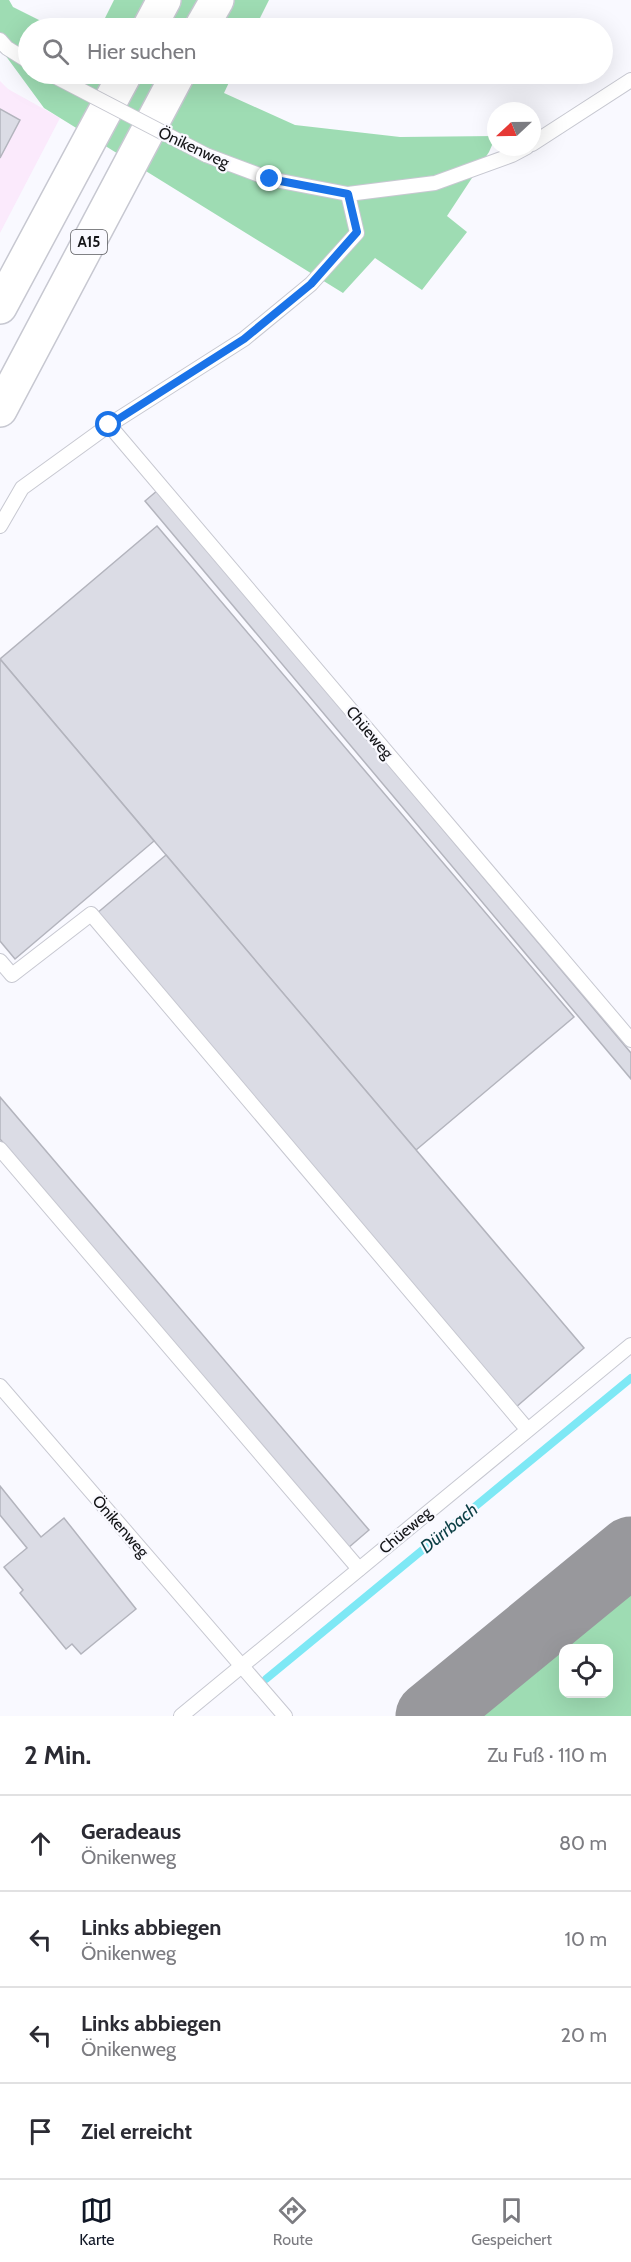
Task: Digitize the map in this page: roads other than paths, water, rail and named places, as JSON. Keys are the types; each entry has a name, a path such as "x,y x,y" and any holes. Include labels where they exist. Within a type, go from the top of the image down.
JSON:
{"highway":[{"path":"154,18 164,0"},
{"path":"206,18 216,0"},
{"path":"0,307 120,84"},
{"name":"A15","path":"0,410 173,84"}],"lane":[{"path":"0,40 18,55"},
{"path":"541,138 631,80"},
{"name":"Önikenweg","path":"69,84 206,155 270,179 348,194 435,183 509,156"},
{"path":"0,526 22,488 109,425 244,339 311,284 357,232 348,194"},
{"name":"Chüeweg","path":"109,425 631,1040"},
{"path":"0,961 12,975 91,914 527,1429"},
{"path":"0,1149 359,1569"},
{"name":"Chüeweg","path":"181,1716 631,1345"},
{"name":"Önikenweg","path":"0,1386 285,1716"}],"waterway":[{"name":"Dürrbach","path":"266,1679 631,1378"}]}
